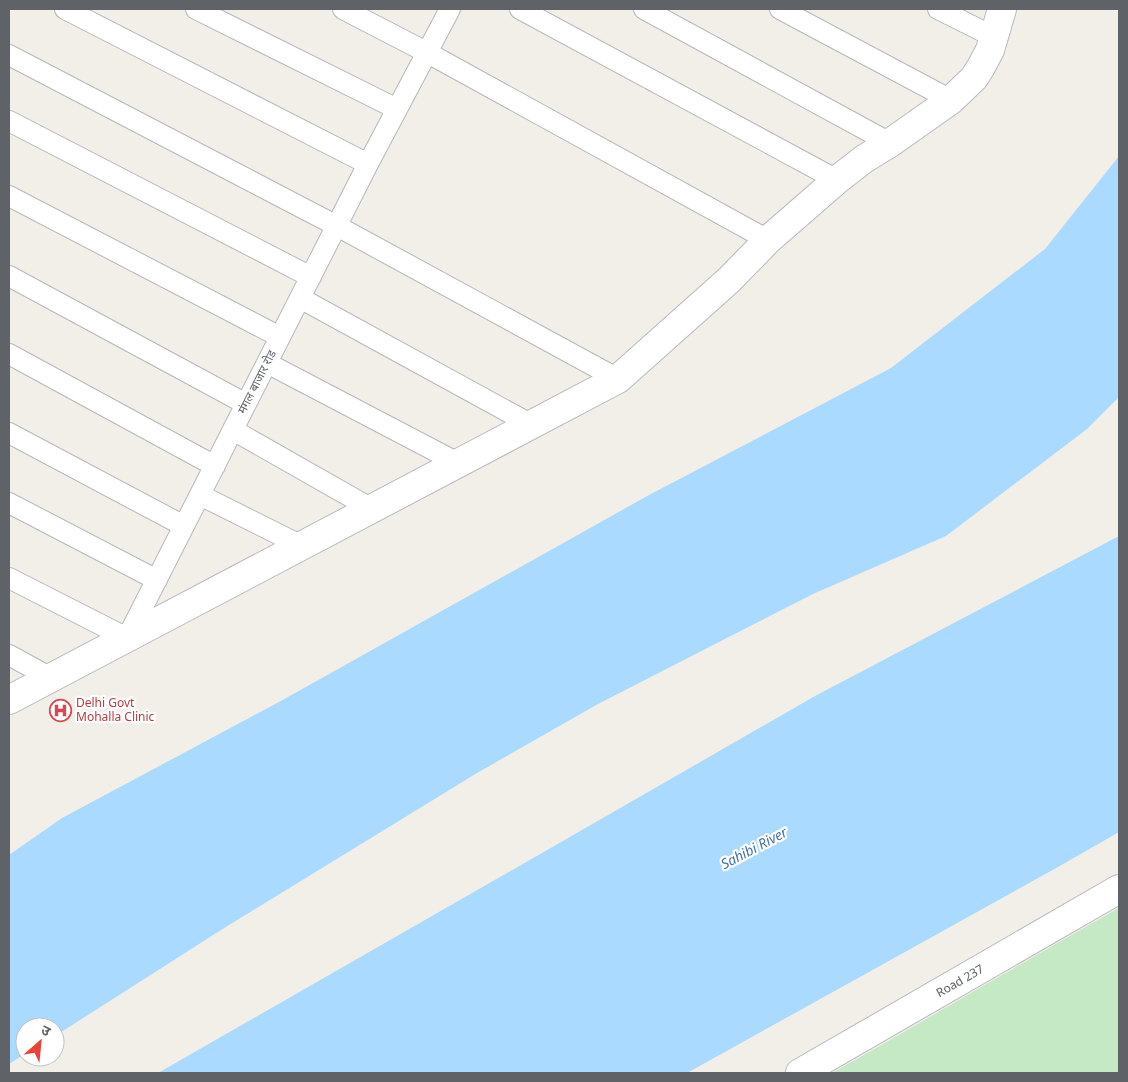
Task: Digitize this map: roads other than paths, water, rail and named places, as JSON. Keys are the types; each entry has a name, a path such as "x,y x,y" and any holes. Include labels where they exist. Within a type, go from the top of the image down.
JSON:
{"street":[{"path":"65,9 368,164"},
{"path":"196,9 397,109"},
{"path":"343,9 428,53 768,240"},
{"name":"मंगल बाजार रोड","path":"127,638 368,164 450,9"},
{"path":"520,9 837,180"},
{"path":"644,9 890,143"},
{"path":"780,9 951,100"},
{"path":"938,9 994,37"},
{"path":"9,700 618,379 729,280 768,240 837,180 864,159 951,100 974,78 990,50 1002,9"},
{"path":"9,56 337,226 618,379"},
{"path":"9,121 311,277"},
{"path":"9,196 280,338"},
{"path":"9,276 246,404"},
{"path":"300,298 532,425"},
{"path":"9,354 215,466"},
{"path":"266,363 458,463"},
{"path":"233,430 372,509"},
{"path":"9,433 184,526"},
{"path":"200,495 302,546"},
{"path":"9,502 156,580"},
{"path":"9,578 127,638"},
{"path":"9,655 51,678"},
{"name":"Road 237","path":"800,1073 1119,890"}],"water":[{"path":"1119,156 1119,397 1087,429 946,536 813,594 598,704 477,773 221,930 65,1030 65,1017 15,1017 15,1060 9,1064 9,855 62,818 279,702 649,495 891,368 1045,249"},
{"name":"Sahibi River","path":"1119,536 1119,832 1058,867 687,1073 158,1073 815,696"}],"place":[{"name":"Delhi Govt Mohalla Clinic","path":"60,710"}]}
